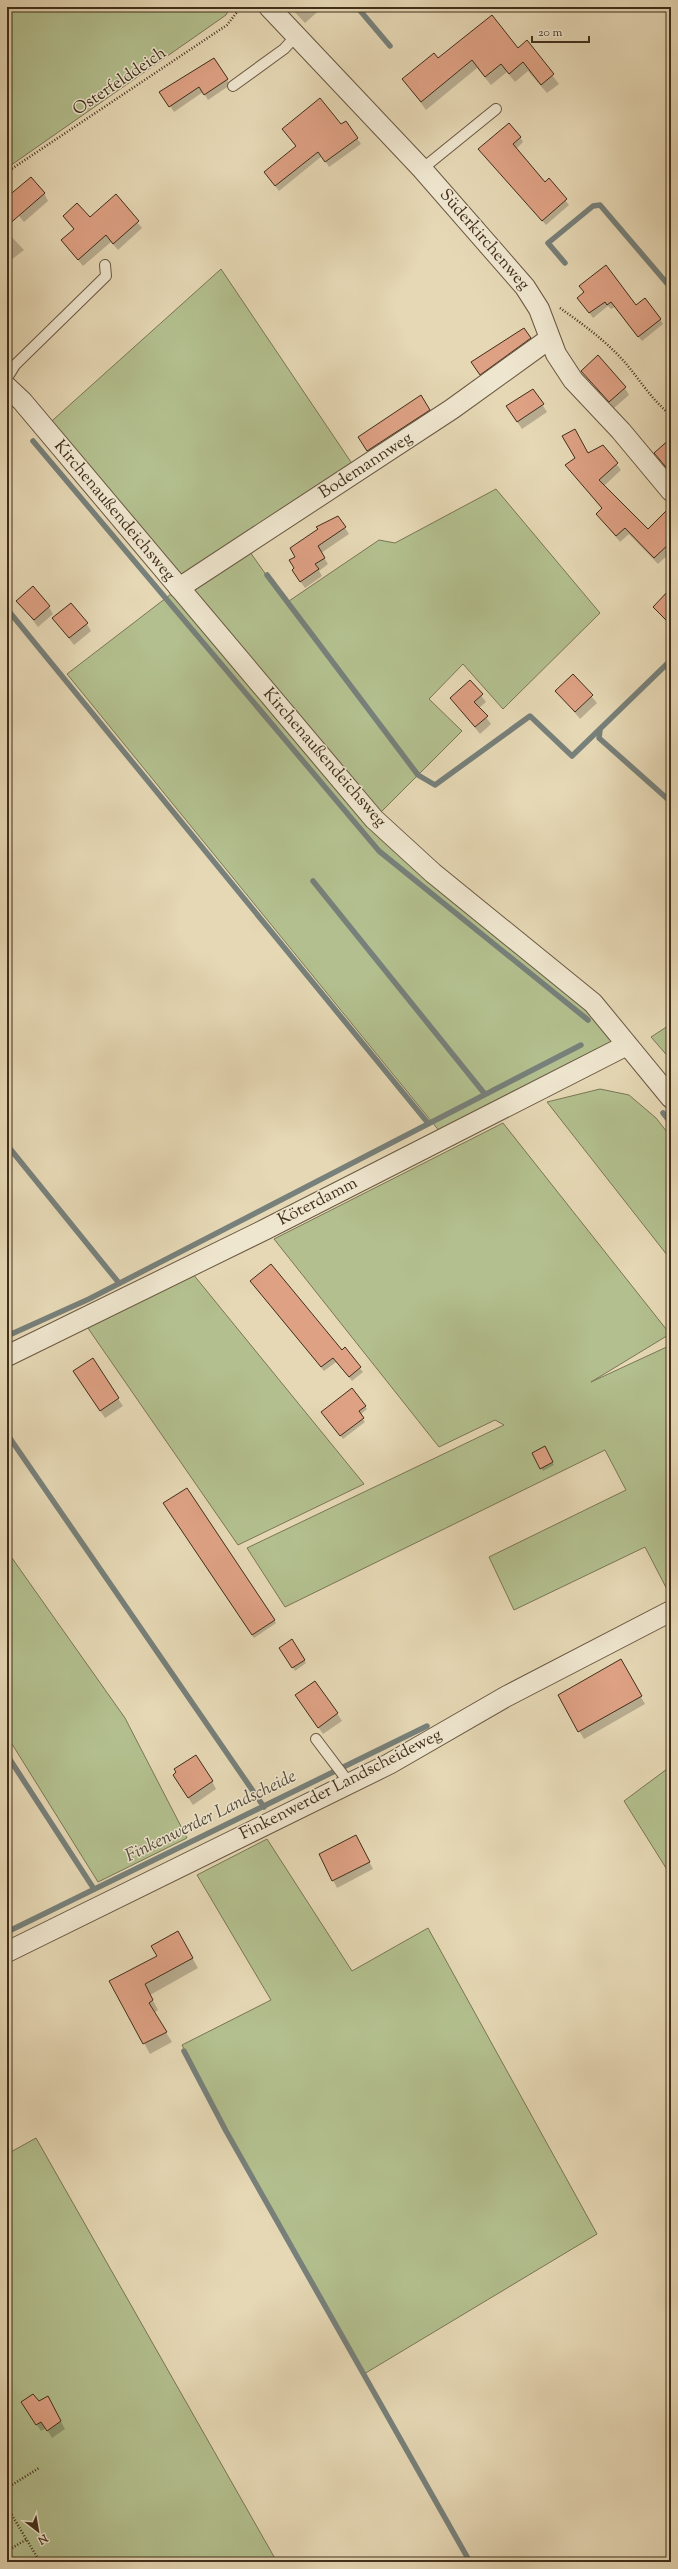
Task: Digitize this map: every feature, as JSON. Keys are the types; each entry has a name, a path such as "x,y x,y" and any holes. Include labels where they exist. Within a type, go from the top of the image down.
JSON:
{"street":[{"name":"Süderkirchenweg","path":"269,7 295,37 422,169 525,287 539,310 549,339 573,380 621,431 671,491"},
{"name":"Bodemannweg","path":"179,588 452,410 549,339"},
{"name":"Kirchenaußendeichsweg","path":"7,387 22,401 374,819 434,873 594,1003 671,1098"},
{"name":"Köterdamm","path":"7,1356 266,1229 627,1045"},
{"name":"Finkenwerder Landscheideweg","path":"7,1952 348,1780 390,1764 507,1696 671,1611"}],"lane":[{"path":"233,86 284,49 295,37"},
{"path":"422,169 496,109"},
{"path":"7,378 16,365 106,276 105,265"},
{"path":"316,1739 348,1780"}],"path":[{"name":"Osterfelddeich","path":"7,172 227,25 240,7"},
{"path":"539,310 558,307 588,328 619,357 656,402 671,416"},
{"path":"7,2488 39,2468"},
{"path":"7,2507 40,2562"},
{"path":"7,2551 26,2539"}],"green space":[{"path":"7,7 230,7 226,15 7,168"},
{"path":"221,269 357,471 245,545 286,603 379,540 395,543 496,489 600,613 503,709 463,664 429,699 462,731 374,819 627,1045 445,1138 67,674 179,588 44,428"},
{"path":"671,1024 671,1060 651,1037"},
{"path":"600,1089 629,1095 656,1118 671,1137 671,1260 547,1102"},
{"path":"503,1123 670,1334 591,1382 671,1345 671,1597 645,1547 514,1610 489,1557 626,1490 605,1450 285,1607 247,1548 504,1425 495,1420 439,1447 274,1239"},
{"path":"188,1268 364,1484 238,1545 83,1321"},
{"path":"7,1551 125,1718 187,1838 98,1882 7,1736"},
{"path":"671,1766 671,1876 624,1801"},
{"path":"267,1839 352,1971 428,1928 597,2234 364,2374 226,2131 182,2045 271,2000 197,1875"},
{"path":"36,2138 277,2562 7,2562 7,2154"}],"building":[{"path":"492,15 518,48 527,40 554,74 541,85 523,62 509,74 501,64 485,77 472,60 421,102 402,79 434,53 438,58"},
{"path":"214,58 228,79 204,95 199,87 169,107 159,92"},
{"path":"320,98 341,124 346,121 358,138 325,162 318,152 275,186 264,172 296,146 282,129"},
{"path":"509,123 521,137 513,144 545,182 549,178 567,199 542,221 478,149"},
{"path":"31,177 45,193 7,226 7,197"},
{"path":"116,194 139,221 113,244 106,235 78,260 61,240 74,229 63,216 77,203 90,217"},
{"path":"606,265 636,305 645,298 661,319 638,337 611,302 607,305 605,302 589,313 577,298 584,292 579,286"},
{"path":"524,328 531,338 480,375 471,362"},
{"path":"598,355 626,387 609,402 581,371"},
{"path":"533,389 544,404 517,422 506,406"},
{"path":"421,395 430,410 367,451 358,437"},
{"path":"575,429 588,453 603,445 618,463 599,480 648,529 671,506 671,542 654,558 625,528 616,536 596,514 602,508 565,465 575,458 562,436"},
{"path":"671,438 671,473 654,453"},
{"path":"338,516 346,527 318,546 325,558 315,564 319,569 300,582 292,570 294,568 289,560 295,557 290,548 318,529 316,527"},
{"path":"33,586 50,606 34,620 16,601"},
{"path":"671,588 671,625 653,607"},
{"path":"71,603 88,623 69,638 52,618"},
{"path":"573,674 593,695 575,712 555,691"},
{"path":"470,680 483,694 474,702 488,716 475,727 450,698"},
{"path":"271,1264 342,1350 345,1347 361,1367 349,1377 333,1358 321,1367 250,1281"},
{"path":"93,1358 119,1398 100,1411 73,1371"},
{"path":"352,1388 366,1406 359,1411 364,1418 340,1436 321,1412"},
{"path":"545,1446 553,1462 540,1469 532,1453"},
{"path":"187,1488 275,1620 252,1635 163,1503"},
{"path":"292,1639 305,1660 292,1668 279,1648"},
{"path":"621,1659 642,1696 578,1732 558,1695"},
{"path":"315,1681 338,1713 318,1728 295,1695"},
{"path":"196,1755 213,1781 188,1798 173,1775 176,1772 174,1769"},
{"path":"356,1835 370,1862 332,1881 319,1854"},
{"path":"178,1931 193,1958 145,1984 153,2000 149,2003 167,2032 143,2044 109,1981 157,1956 151,1946"},
{"path":"33,2394 39,2401 48,2396 61,2421 47,2431 41,2422 36,2425 21,2402"}],"waterway":[{"path":"357,7 390,46"},
{"path":"565,263 548,243 593,206 600,205 671,288"},
{"path":"33,441 379,851 588,1020"},
{"path":"267,575 418,775 435,785 530,716 572,756 671,660"},
{"path":"7,609 428,1123"},
{"path":"600,730 599,738 671,802"},
{"path":"313,881 484,1093"},
{"path":"7,1336 89,1299 581,1045"},
{"path":"663,1113 671,1123"},
{"path":"7,1145 119,1283"},
{"path":"7,1434 264,1807"},
{"name":"Finkenwerder Landscheide","path":"7,1932 427,1726"},
{"path":"7,1755 94,1889"},
{"path":"184,2051 226,2131 470,2562"}]}
